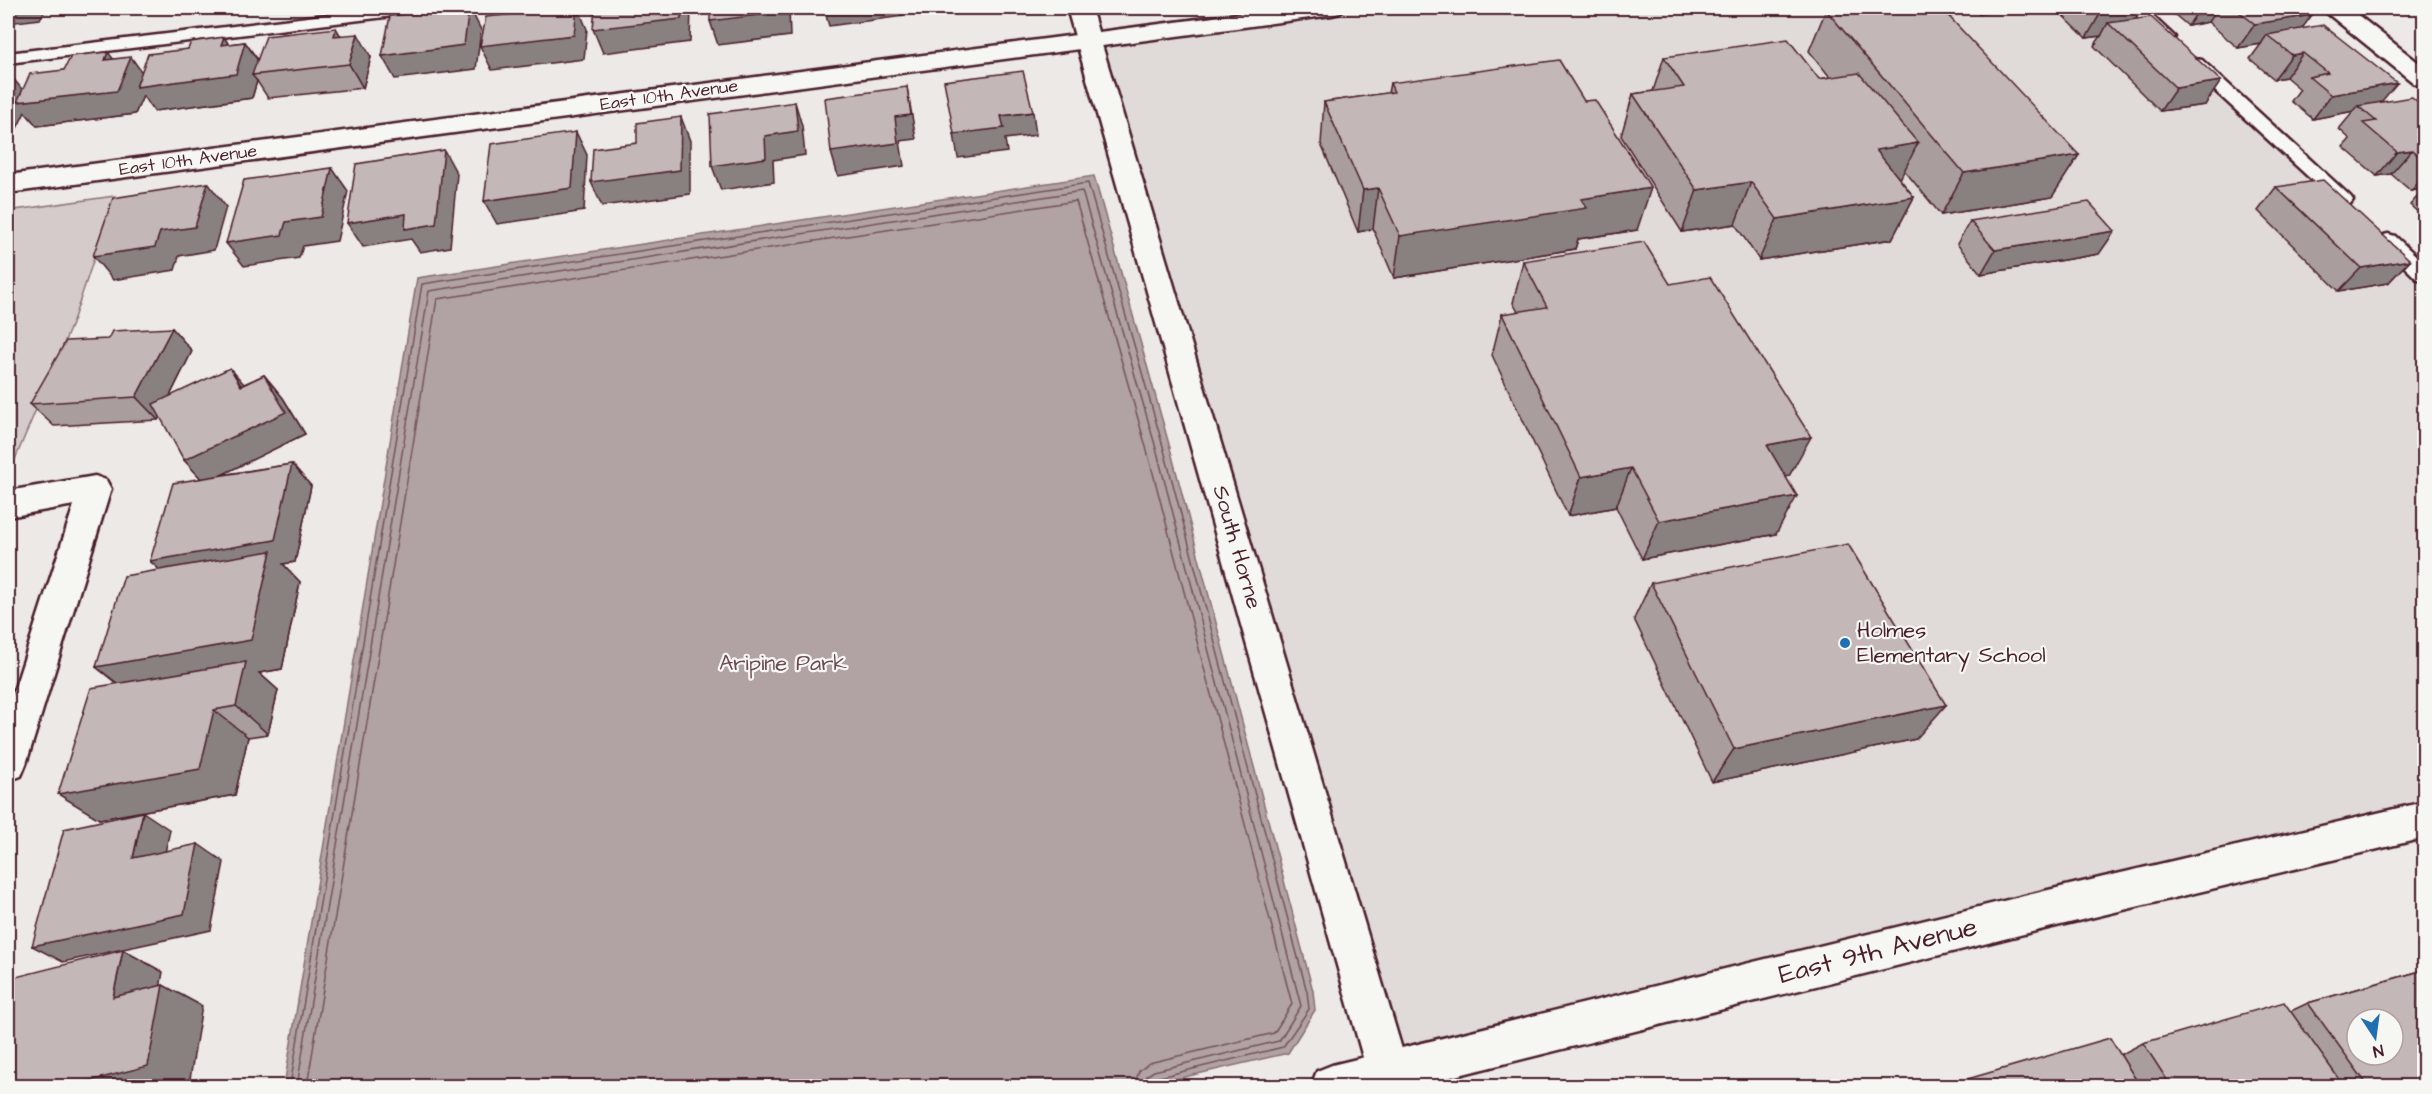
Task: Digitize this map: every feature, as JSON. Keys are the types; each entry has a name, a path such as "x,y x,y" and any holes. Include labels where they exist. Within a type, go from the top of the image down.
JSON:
{"street":[{"name":"South Horne","path":"1079,8 1390,1079"},
{"name":"East 10th Avenue","path":"8,184 1332,8"},
{"path":"2336,8 2424,79"},
{"path":"8,504 95,489 8,764"},
{"name":"East 9th Avenue","path":"1332,1086 1390,1079 2044,910 2424,820"}],"lane":[{"path":"8,58 418,8"},
{"path":"2135,8 2354,209"},
{"path":"2372,225 2424,274"}],"shaded area":[{"name":"Holmes Elementary School","path":"1325,8 2135,8 2424,274 2424,820 1388,1072 1089,39"},
{"path":"115,196 72,324 8,476 8,211"}],"water":[{"name":"Aripine Park","path":"1094,176 1170,448 1313,991 1315,1010 1288,1053 1146,1086 284,1086 417,278"}],"building":[{"path":"469,8 464,45 382,56 390,16"},
{"path":"524,8 577,8 574,35 480,46 486,17 524,13"},
{"path":"595,8 682,8 681,19 593,29"},
{"path":"710,8 784,8 784,12 710,21"},
{"path":"1941,8 2079,155 1964,173 1826,10"},
{"path":"2093,8 2142,8 2100,14"},
{"path":"2234,8 2303,8 2312,15 2255,24"},
{"path":"2151,17 2221,81 2176,88 2108,23"},
{"path":"2323,25 2397,83 2331,95 2309,77 2328,73 2303,53 2292,55 2267,35"},
{"path":"336,28 334,36 358,34 349,64 252,75 266,36"},
{"path":"224,37 221,45 245,42 236,74 136,87 148,54 188,49 191,42"},
{"path":"1788,39 1819,79 1859,73 1918,143 1876,150 1914,197 1777,219 1751,182 1697,190 1633,94 1684,87 1664,57"},
{"path":"108,52 105,60 131,57 117,91 17,102 30,74 64,70 71,56"},
{"path":"1559,60 1584,101 1595,100 1651,188 1581,199 1587,208 1400,236 1378,188 1363,190 1324,102 1394,92 1390,83"},
{"path":"1023,71 1033,112 1001,116 1004,128 954,134 944,81"},
{"path":"907,87 911,115 895,117 898,143 831,152 825,98"},
{"path":"2412,97 2424,107 2424,161 2412,150 2397,152 2363,123 2376,121 2358,106"},
{"path":"795,102 798,131 765,136 766,158 712,166 710,114"},
{"path":"681,117 680,170 591,182 593,149 637,143 637,123"},
{"path":"576,132 572,188 484,201 491,144"},
{"path":"444,150 436,224 405,229 406,214 347,223 356,164"},
{"path":"332,168 321,217 286,222 282,235 226,243 244,180"},
{"path":"2323,180 2410,260 2361,268 2276,187"},
{"path":"208,183 195,227 160,232 155,247 93,256 113,198"},
{"path":"2089,202 2115,231 1995,250 1970,221"},
{"path":"1644,242 1670,284 1710,277 1811,437 1767,445 1797,496 1659,521 1631,468 1581,477 1502,314 1547,307 1523,261"},
{"path":"172,328 136,397 30,404 66,341 108,339 112,331"},
{"path":"230,368 241,386 264,375 286,412 184,460 153,404"},
{"path":"292,464 275,540 150,561 173,483"},
{"path":"1848,544 1946,705 1734,749 1651,583"},
{"path":"271,551 251,640 96,667 124,576"},
{"path":"246,662 236,706 214,710 200,769 58,794 91,688"},
{"path":"143,812 133,858 198,844 184,914 32,946 64,829"},
{"path":"123,950 113,997 163,985 148,1066 70,1086 8,1086 8,979"},
{"path":"2424,970 2424,1086 2368,1086 2354,1067 2405,1067 2405,1007 2345,1007 2345,1054 2308,1003"},
{"path":"2284,1002 2344,1086 2171,1086 2143,1043"},
{"path":"2110,1038 2140,1086 1967,1086 1964,1080"}],"place":[{"name":"Holmes Elementary School","path":"1845,643"}]}
